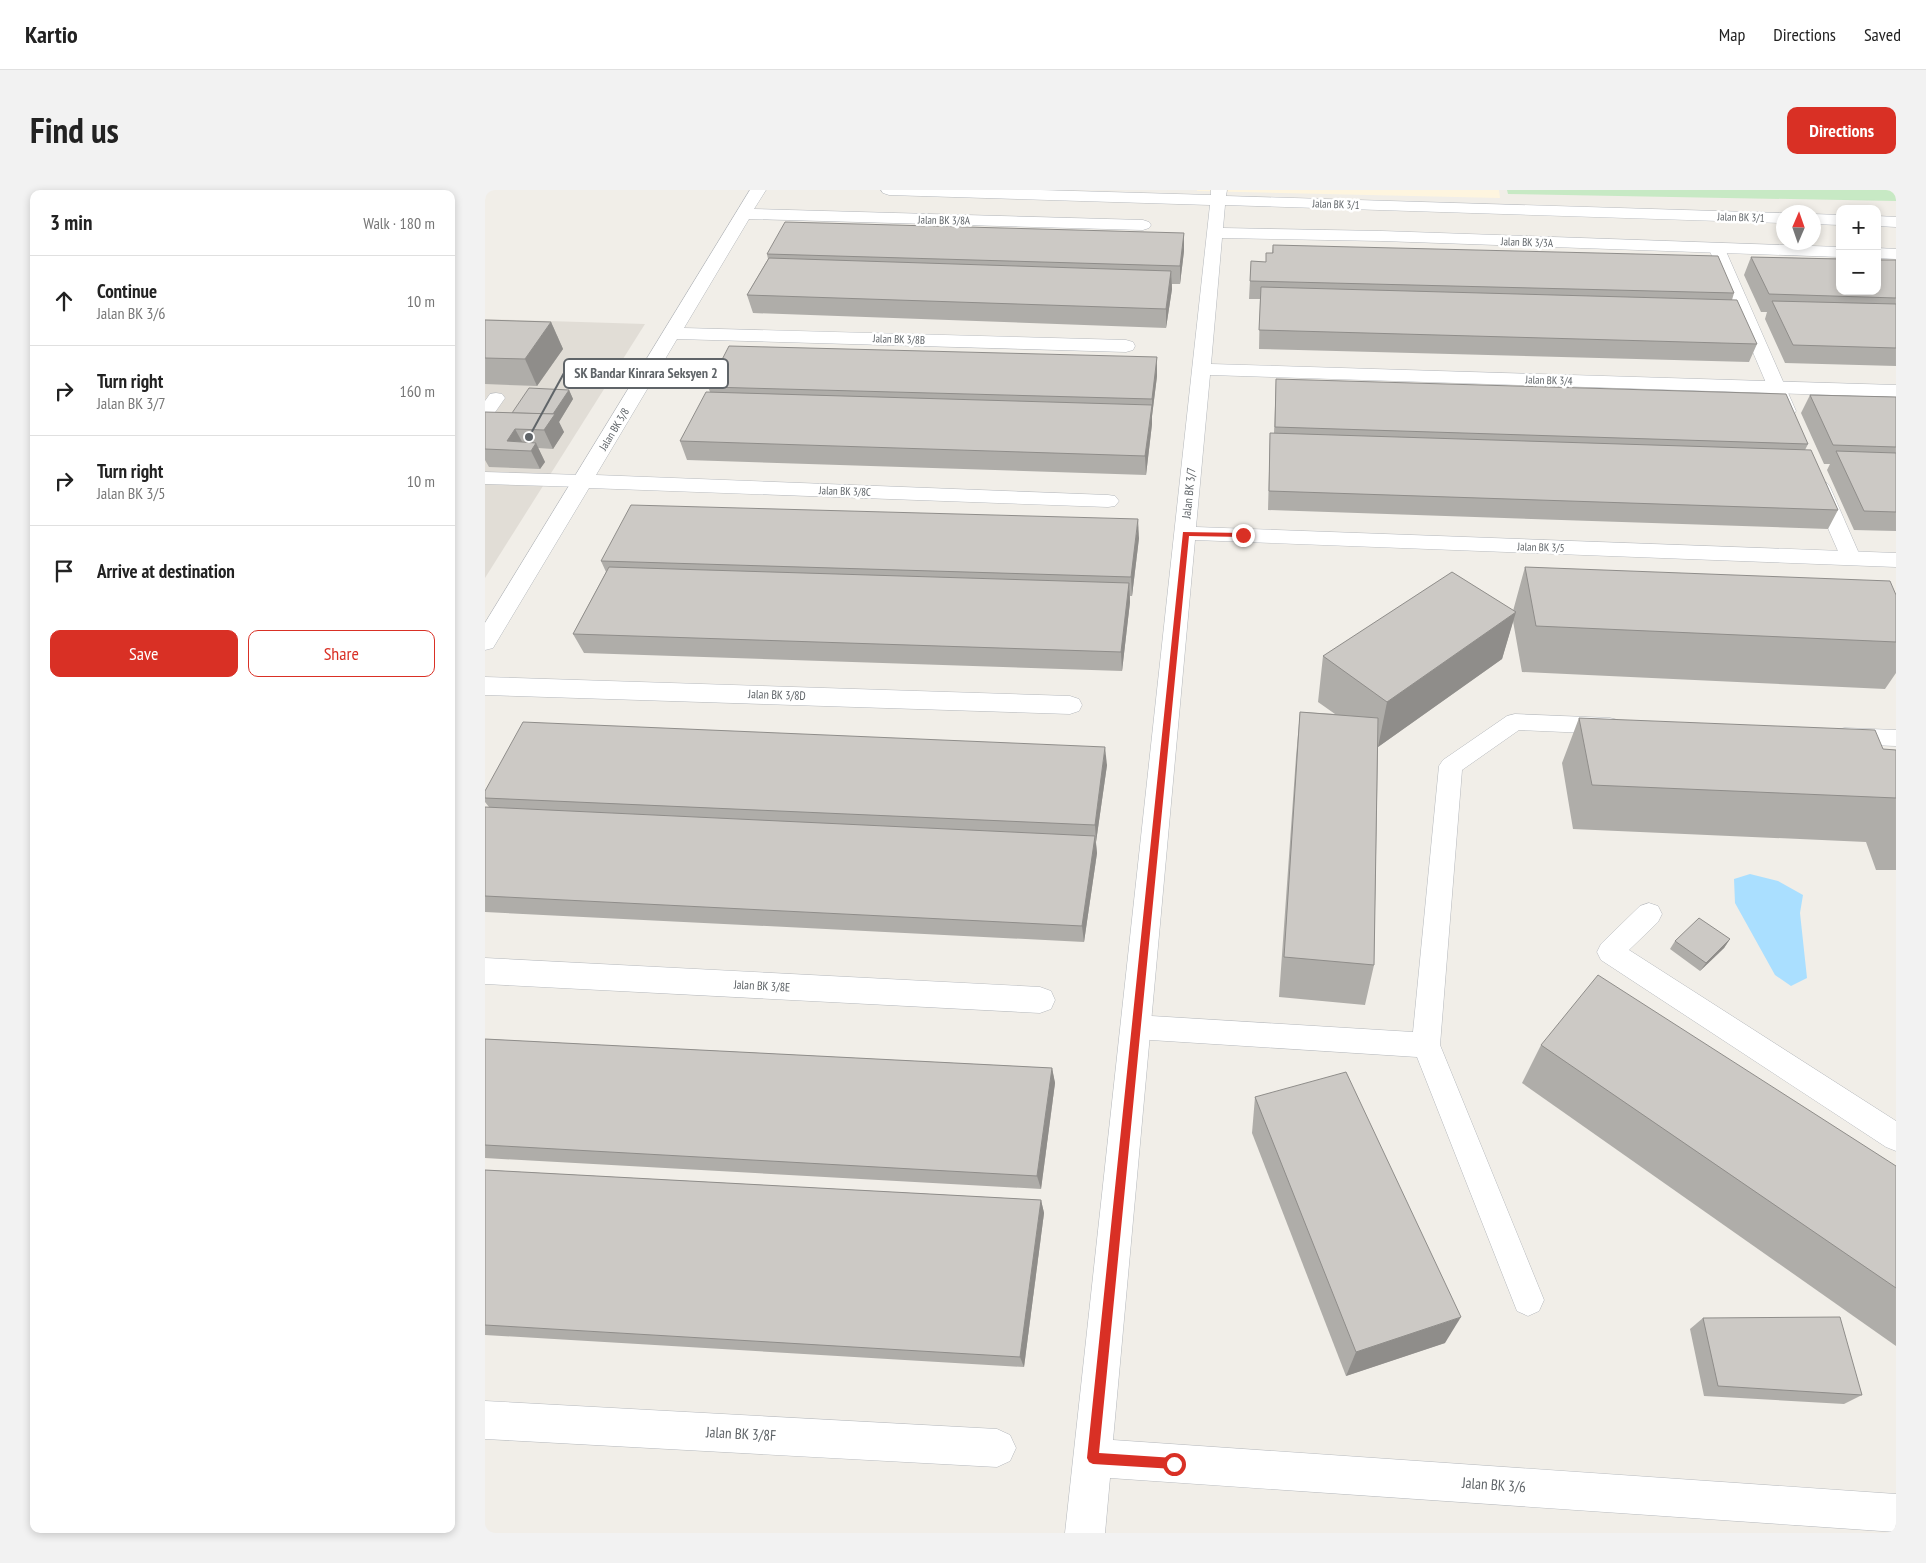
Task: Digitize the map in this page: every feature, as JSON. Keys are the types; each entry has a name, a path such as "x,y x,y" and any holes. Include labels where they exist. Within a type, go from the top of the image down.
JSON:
{"street":[{"name":"Jalan BK 3/8","path":"485,642 758,190"},
{"name":"Jalan BK 3/1","path":"889,190 1219,195 1471,208 1776,218"},
{"path":"1468,190 1471,208"},
{"name":"Jalan BK 3/7","path":"1085,1533 1219,195"},
{"name":"Jalan BK 3/8A","path":"744,214 1143,225"},
{"path":"1821,219 1836,220"},
{"path":"1881,221 1896,222"},
{"name":"Jalan BK 3/3A","path":"1215,233 1382,236 1836,252"},
{"path":"1881,254 1896,254"},
{"name":"Jalan BK 3/8B","path":"672,333 1126,346"},
{"name":"Jalan BK 3/4","path":"1202,369 1896,391"},
{"name":"Jalan BK 3/8C","path":"582,481 1108,501"},
{"name":"Jalan BK 3/5","path":"1185,533 1896,560"},
{"name":"Jalan BK 3/8D","path":"485,686 1070,705"},
{"name":"Jalan BK 3/8E","path":"485,971 1040,1000"},
{"name":"Jalan BK 3/8F","path":"485,1420 997,1448"},
{"name":"Jalan BK 3/6","path":"1093,1458 1896,1513"}],"lane":[{"path":"1717,249 1793,424"},
{"path":"485,414 496,398"},
{"path":"1812,468 1851,558"},
{"path":"485,478 582,481"},
{"path":"1528,1300 1426,1045 1451,766 1515,722 1631,727"},
{"path":"1817,735 1896,738"},
{"path":"1649,914 1610,952 1896,1136"},
{"path":"1135,1027 1426,1045"}],"shaded area":[{"path":"1499,190 1500,198 1197,191"},
{"path":"485,319 645,324 485,578"}],"green space":[{"path":"1507,190 1896,190 1896,201 1508,194"}],"water":[{"path":"1750,874 1778,881 1803,895 1800,913 1807,978 1791,986 1775,975 1735,903 1734,879"}],"building":[{"path":"785,222 1184,233 1180,266 767,254"},
{"path":"1273,245 1718,256 1734,293 1250,281 1251,261 1266,262 1266,253 1273,253"},
{"path":"1751,257 1836,259 1836,295 1881,295 1881,260 1896,260 1896,298 1769,294"},
{"path":"769,258 1171,271 1166,309 747,295"},
{"path":"1261,287 1737,300 1757,344 1259,330"},
{"path":"1772,301 1896,304 1896,348 1793,345"},
{"path":"485,320 551,322 525,359 485,358"},
{"path":"729,346 1157,357 1152,399 708,387"},
{"path":"1276,379 1786,394 1808,444 1275,427"},
{"path":"529,388 569,390 553,414 512,413"},
{"path":"706,392 1152,405 1145,456 680,441"},
{"path":"1810,395 1896,397 1896,447 1833,445"},
{"path":"485,412 555,414 544,430 515,429 507,441 536,443 531,451 485,449"},
{"path":"1270,433 1811,450 1838,510 1269,491"},
{"path":"1836,451 1896,453 1896,512 1864,511"},
{"path":"631,505 1138,519 1131,577 601,561"},
{"path":"609,567 1129,583 1121,652 573,634"},
{"path":"1525,567 1890,581 1896,595 1896,642 1536,626"},
{"path":"1452,572 1516,612 1387,702 1323,656"},
{"path":"1300,712 1378,718 1374,965 1284,957"},
{"path":"1579,718 1875,730 1883,749 1896,750 1896,798 1592,785"},
{"path":"523,722 1105,747 1095,825 485,798 485,791"},
{"path":"485,807 1095,836 1082,926 485,896"},
{"path":"1699,918 1730,939 1706,963 1675,941"},
{"path":"1598,975 1896,1166 1896,1288 1541,1045"},
{"path":"485,1039 1052,1068 1037,1176 485,1145"},
{"path":"1346,1072 1461,1317 1356,1352 1255,1097"},
{"path":"485,1170 1041,1200 1020,1357 485,1325"},
{"path":"1840,1317 1862,1395 1718,1386 1703,1318"}],"place":[{"name":"SK Bandar Kinrara Seksyen 2","path":"529,437"}],"route":[{"path":"1174,1464 1093,1458 1185,533 1243,535"}]}
